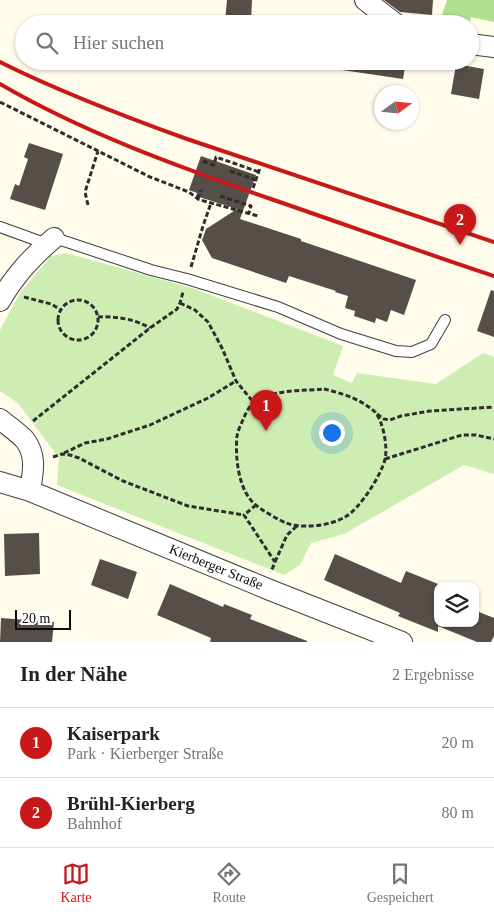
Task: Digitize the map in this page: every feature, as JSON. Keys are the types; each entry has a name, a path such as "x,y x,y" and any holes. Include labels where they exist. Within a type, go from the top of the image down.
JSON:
{"street":[{"path":"365,0 384,15"},
{"path":"479,45 494,47"},
{"path":"0,301 25,266 39,250 51,241"},
{"path":"0,420 24,440 33,458 34,470 30,491"},
{"name":"Kierberger Straße","path":"0,482 30,491 402,642"}],"lane":[{"path":"0,227 51,241 70,243 151,270 187,279 278,308 341,334 396,351 412,352 431,344 445,320"}],"path":[{"path":"0,102 150,177 188,192 198,199 258,216"},
{"path":"88,205 85,192 98,151"},
{"path":"203,161 214,164 216,157 260,170 253,188"},
{"path":"230,171 256,180"},
{"path":"198,199 201,190"},
{"path":"220,196 251,206 249,213"},
{"path":"195,253 211,203"},
{"path":"23,297 51,304 61,310"},
{"path":"82,300 96,311 98,324 90,336 84,339 70,339 60,330 58,316 61,310 70,302 82,300"},
{"path":"32,422 150,328 177,309 180,303 195,310 208,322 222,348 236,381 254,403"},
{"path":"98,317 112,316 143,324 150,328"},
{"path":"53,457 85,443 150,425 208,398 236,381"},
{"path":"376,413 381,423 386,444 385,459 373,486 346,517 327,524 310,526 287,524 256,506 248,497 240,480 236,457 238,434 246,413 254,403 276,392 324,389 342,394 366,405 390,420 430,411 494,407"},
{"path":"385,459 462,435 476,435 494,439"},
{"path":"62,454 79,458 123,481 188,506 244,514 256,506"},
{"path":"244,514 275,562"},
{"path":"270,590 270,575 275,562 287,535 298,525"}],"green space":[{"path":"447,0 494,0 494,22 479,19 479,15 442,15"},
{"path":"66,253 195,289 343,346 333,375 352,383 357,373 436,384 483,353 494,357 494,474 464,465 344,534 311,543 300,565 284,575 57,485 59,458 18,403 0,391 0,331 20,293 51,256"}],"building":[{"path":"227,0 252,0 251,15 226,15"},
{"path":"384,0 433,0 432,15 400,12"},
{"path":"484,69 479,99 451,94 455,70"},
{"path":"342,70 404,70 403,79"},
{"path":"29,143 63,154 45,210 10,199 15,184 19,186 28,159 24,157"},
{"path":"201,156 256,175 240,219 416,280 404,315 391,310 387,322 376,318 375,323 354,316 355,311 345,308 348,296 336,291 289,276 286,283 212,258 202,240 206,229 237,209 196,196 197,193 189,190"},
{"path":"491,290 494,291 494,337 477,331"},
{"path":"39,533 40,574 5,576 4,534"},
{"path":"335,554 401,583 406,571 434,582 434,627 438,627 438,632 398,616 400,613 324,580"},
{"path":"100,559 137,572 128,599 91,585"},
{"path":"170,584 223,607 224,604 252,615 250,619 307,642 210,642 211,638 157,615"},
{"path":"479,612 494,618 494,636 491,642 477,642 440,627 479,627"},
{"path":"1,618 54,622 52,642 0,642"}],"railway":[{"path":"0,62 15,69"},
{"path":"17,70 69,93 187,139 494,242"},
{"path":"0,84 65,118 165,161 494,276"}],"place":[{"name":"Brühl-Kierberg","path":"460,245"},
{"name":"Kaiserpark","path":"266,431"}]}
